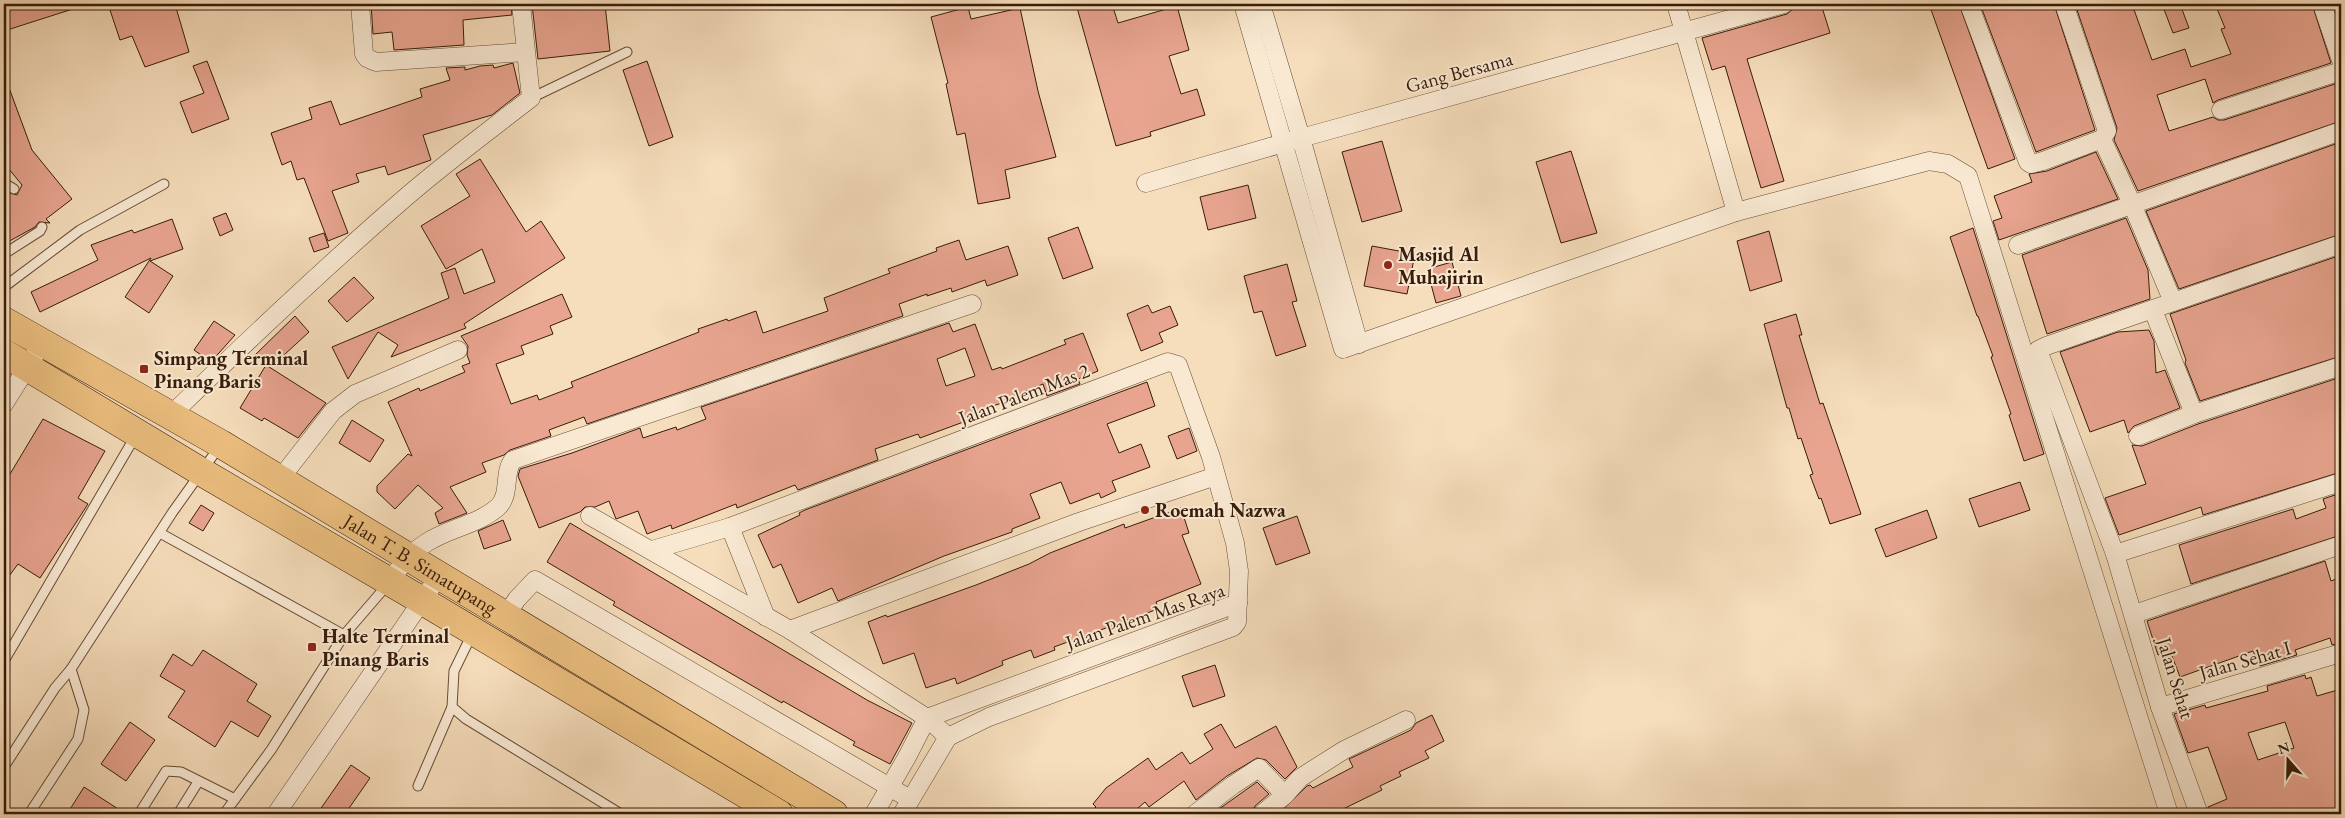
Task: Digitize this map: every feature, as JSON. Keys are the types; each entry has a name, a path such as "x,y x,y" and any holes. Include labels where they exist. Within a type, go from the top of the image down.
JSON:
{"main road":[{"name":"Jalan T. B. Simatupang","path":"4,320 280,479 834,814"},
{"name":"Jalan T. B. Simatupang","path":"4,353 779,814"}],"street":[{"path":"360,4 364,54 367,58 376,62 525,52"},
{"path":"171,415 254,333 398,203 488,129 531,98 521,4"},
{"path":"1243,4 1261,36 1302,138 1325,257"},
{"path":"1261,4 1261,36 1283,143 1359,344 1736,212 1929,161 1948,164 1968,176 2169,814"},
{"path":"1676,4 1736,212"},
{"name":"Gang Bersama","path":"1146,183 1283,143 1784,4"},
{"path":"1969,4 2028,162 2031,164 2102,138 2107,131 2064,4"},
{"path":"2322,4 2338,39 2341,60"},
{"path":"2221,110 2341,71"},
{"path":"2018,244 2341,130"},
{"path":"2102,138 2173,302"},
{"path":"2194,414 2152,310 2341,244"},
{"path":"389,582 408,557 426,542 472,522 499,506 508,483 509,468 513,460 972,304"},
{"name":"Jalan Sehat","path":"2152,310 2038,350 2115,554 2160,706 2199,814"},
{"path":"4,404 42,342"},
{"path":"280,479 334,411 355,394 458,350"},
{"name":"Jalan Palem Mas 2","path":"652,550 730,527 1168,362 1178,365 1211,457 1235,543 1239,571 1238,603"},
{"path":"2138,436 2194,414 2341,366"},
{"path":"790,630 1079,522 1216,476"},
{"path":"2115,554 2341,482"},
{"path":"506,615 517,599 535,580 889,786 906,807 948,737 926,718 790,630 590,516"},
{"path":"730,527 766,617"},
{"path":"2134,614 2341,545"},
{"path":"276,814 439,576"},
{"name":"Jalan Palem Mas Raya","path":"926,718 1238,603 1237,622 1233,627 989,717 948,737"},
{"name":"Jalan Sehat I","path":"2160,706 2341,654"},
{"path":"874,814 926,718"},
{"path":"1262,814 1285,795 1300,778 1344,750 1406,720"},
{"path":"1195,814 1259,768 1285,795"}],"lane":[{"path":"531,98 627,52"},
{"path":"4,184 14,189"},
{"path":"4,287 80,230 164,184"},
{"path":"4,254 40,231 42,227"},
{"path":"4,661 138,433"},
{"path":"4,767 55,688 71,669 200,471 221,444"},
{"path":"160,533 344,635"},
{"path":"224,814 271,750 344,635 389,582"},
{"path":"418,786 452,707 454,671 473,631"},
{"path":"29,814 78,739 84,710 71,669"},
{"path":"452,707 466,719 621,814"},
{"path":"139,814 166,771 181,772 234,799"},
{"path":"178,814 198,782"}],"building":[{"path":"4,4 79,4 79,7 4,31"},
{"path":"108,4 175,4 189,52 145,67 132,36 120,40"},
{"path":"371,4 511,4 512,15 463,20 464,45 394,50 392,32 373,34"},
{"path":"532,4 605,4 610,51 538,59"},
{"path":"1076,4 1112,4 1118,23 1177,6 1189,50 1169,56 1181,94 1197,89 1205,115 1150,132 1151,136 1116,146"},
{"path":"1807,4 1821,4 1830,33 1747,59 1784,181 1761,188 1725,66 1712,70 1702,38 1787,14 1794,8"},
{"path":"1929,4 1959,4 2015,159 1988,169"},
{"path":"1980,4 2054,4 2095,130 2036,152"},
{"path":"2075,4 2132,4 2152,60 2185,49 2191,67 2231,54 2221,29 2225,28 2215,4 2312,4 2331,63 2213,103 2205,79 2157,95 2169,131 2213,117 2218,120 2224,120 2338,83 2341,93 2341,121 2138,191 2114,140 2117,128"},
{"path":"2162,4 2180,4 2189,28 2173,33"},
{"path":"968,7 971,19 1020,8 1038,91 1056,157 1005,170 1010,198 978,204 965,133 957,135 946,84 948,83 931,17"},
{"path":"207,61 229,119 192,133 180,102 204,93 193,66"},
{"path":"647,61 673,137 649,146 623,70"},
{"path":"513,63 520,93 492,115 423,135 431,160 388,175 385,166 356,174 359,182 332,191 348,233 328,241 304,178 297,180 291,161 282,165 271,133 312,119 309,108 331,101 340,125 422,97 420,89 450,80 446,68 465,67 465,70 493,65 494,68"},
{"path":"5,77 32,150 72,199 46,219 50,223 39,222 35,227 4,244 4,194 7,192 17,195 22,185 4,163"},
{"path":"1382,141 1402,211 1362,222 1342,152"},
{"path":"2341,142 2341,234 2179,289 2146,211"},
{"path":"1571,151 1597,233 1561,243 1536,162"},
{"path":"2096,152 2118,199 1999,240 1993,221 2002,218 1994,196 2032,182 2029,174 2047,171"},
{"path":"480,159 526,232 541,221 565,258 464,324 466,328 391,357 398,345 378,332 348,379 332,347 449,298 441,273 455,268 464,294 495,282 482,249 446,269 421,226 470,196 456,174"},
{"path":"1248,185 1256,218 1208,230 1200,197"},
{"path":"226,213 233,230 220,236 213,218"},
{"path":"2126,218 2148,270 2150,299 2047,334 2022,255"},
{"path":"172,219 183,249 150,261 173,276 149,313 125,297 151,258 40,312 31,292 98,260 91,245 132,230 134,233"},
{"path":"1078,227 1093,268 1063,279 1048,238"},
{"path":"1973,228 2044,454 2024,461 2009,415 2011,414 1991,357 1993,356 1950,237"},
{"path":"1769,231 1782,281 1750,291 1737,241"},
{"path":"324,233 329,247 314,252 309,238"},
{"path":"959,240 966,260 1008,246 1018,275 987,286 985,280 952,292 951,288 927,296 927,294 899,304 903,316 587,424 584,417 549,430 551,436 510,450 504,455 482,463 486,472 450,487 467,513 439,524 435,513 443,508 418,485 395,509 377,492 377,486 408,454 412,456 388,402 419,388 420,391 465,372 462,366 470,363 467,355 468,346 461,336 562,294 572,317 550,326 553,334 521,346 524,354 496,364 511,404 537,395 539,400 573,387 571,382 699,332 698,329 727,319 728,321 756,311 763,333 828,311 824,298 890,273 888,269 937,251 936,248"},
{"path":"1372,246 1415,254 1407,294 1364,286"},
{"path":"2341,255 2341,356 2200,401 2185,363 2186,360 2170,314"},
{"path":"1452,262 1461,296 1436,303 1427,269"},
{"path":"1287,264 1297,301 1292,302 1306,346 1276,356 1262,311 1254,313 1244,276"},
{"path":"354,277 374,298 347,322 328,301"},
{"path":"1148,305 1152,313 1170,306 1178,325 1159,333 1163,342 1141,351 1127,314"},
{"path":"1796,314 1802,335 1799,335 1820,404 1823,403 1861,514 1830,524 1810,475 1813,474 1801,438 1798,439 1789,408 1787,408 1764,324"},
{"path":"295,316 309,332 271,367 255,355"},
{"path":"214,321 235,335 211,362 194,350"},
{"path":"949,323 953,332 975,324 992,370 1001,367 1002,369 1066,344 1064,340 1083,333 1098,371 1078,379 1080,384 1047,396 1043,384 1012,397 1013,399 976,412 977,417 920,438 918,434 875,449 878,460 798,490 795,485 737,508 736,504 672,529 671,525 647,534 638,511 616,519 609,501 595,507 585,507 580,512 539,528 518,476 520,469 572,453 640,428 643,438 676,427 677,430 706,419 701,407","holes":["965,348 975,376 946,386 937,359"]},
{"path":"2149,330 2154,341 2156,373 2165,370 2180,408 2134,426 2128,433 2124,420 2090,432 2060,352 2118,332"},
{"path":"266,365 326,403 298,438 264,418 262,421 240,408"},
{"path":"2341,377 2341,472 2203,515 2201,507 2119,535 2105,498 2146,484 2132,445 2142,446 2198,424"},
{"path":"1147,382 1155,406 1107,424 1119,453 1141,444 1150,467 1112,481 1116,491 1101,498 1099,493 1070,504 1061,482 1030,494 1040,518 1012,529 1012,532 944,556 838,601 832,588 798,603 781,564 773,568 758,535 800,515 799,513 805,510"},
{"path":"43,419 105,451 78,498 88,504 40,578 18,564 4,583 4,484"},
{"path":"352,420 384,440 370,462 339,443"},
{"path":"1189,428 1197,451 1177,459 1168,436"},
{"path":"2020,482 2030,510 1979,527 1969,499"},
{"path":"2341,493 2341,535 2191,584 2179,545 2293,509 2296,519 2326,508 2323,499"},
{"path":"201,505 214,513 203,531 189,523"},
{"path":"1181,508 1189,533 1182,535 1201,584 1156,602 1158,609 1054,647 1055,650 1034,658 1031,650 1002,661 1003,665 957,684 955,678 926,688 914,653 883,664 868,622 976,585 1124,524 1125,528"},
{"path":"1927,510 1937,538 1886,557 1875,529"},
{"path":"1297,516 1310,553 1276,565 1263,528"},
{"path":"503,520 511,540 484,549 478,531"},
{"path":"570,523 867,700 912,723 890,764 853,745 855,742 783,701 782,703 613,605 615,602 547,562"},
{"path":"2325,561 2331,581 2341,577 2341,643 2332,645 2330,638 2295,650 2297,655 2260,666 2253,651 2180,677 2170,651 2158,655 2147,621"},
{"path":"203,650 257,684 247,701 271,716 258,737 231,721 215,747 168,717 185,691 160,676 173,654 192,666"},
{"path":"1215,665 1225,696 1193,707 1182,676"},
{"path":"2305,675 2306,679 2311,677 2317,696 2341,689 2341,706 2336,708 2341,724 2341,814 2281,814 2278,808 2261,814 2209,814 2208,807 2227,799 2208,747 2188,753 2174,714 2205,705 2206,708 2268,691 2267,686","holes":["2285,722 2294,748 2258,760 2248,733"]},
{"path":"1432,715 1444,741 1425,751 1429,758 1399,772 1401,776 1380,786 1382,790 1333,814 1278,814 1307,786 1310,785 1313,788 1353,767 1349,759 1411,730 1416,723"},
{"path":"130,722 155,740 126,781 101,764"},
{"path":"1221,724 1235,748 1276,726 1297,767 1285,779 1266,760 1257,758 1227,776 1196,800 1184,781 1149,807 1145,802 1131,814 1088,814 1096,807 1093,804 1106,788 1148,758 1156,770 1182,752 1190,764 1213,749 1204,734"},
{"path":"351,765 370,778 345,814 317,814"},
{"path":"1257,782 1269,794 1255,806 1252,814 1212,814"},
{"path":"84,787 126,814 67,814"}],"place":[{"name":"Masjid Al Muhajirin","path":"1388,265"},
{"name":"Simpang Terminal Pinang Baris","path":"144,369"},
{"name":"Roemah Nazwa","path":"1145,510"},
{"name":"Halte Terminal Pinang Baris","path":"312,647"}]}
